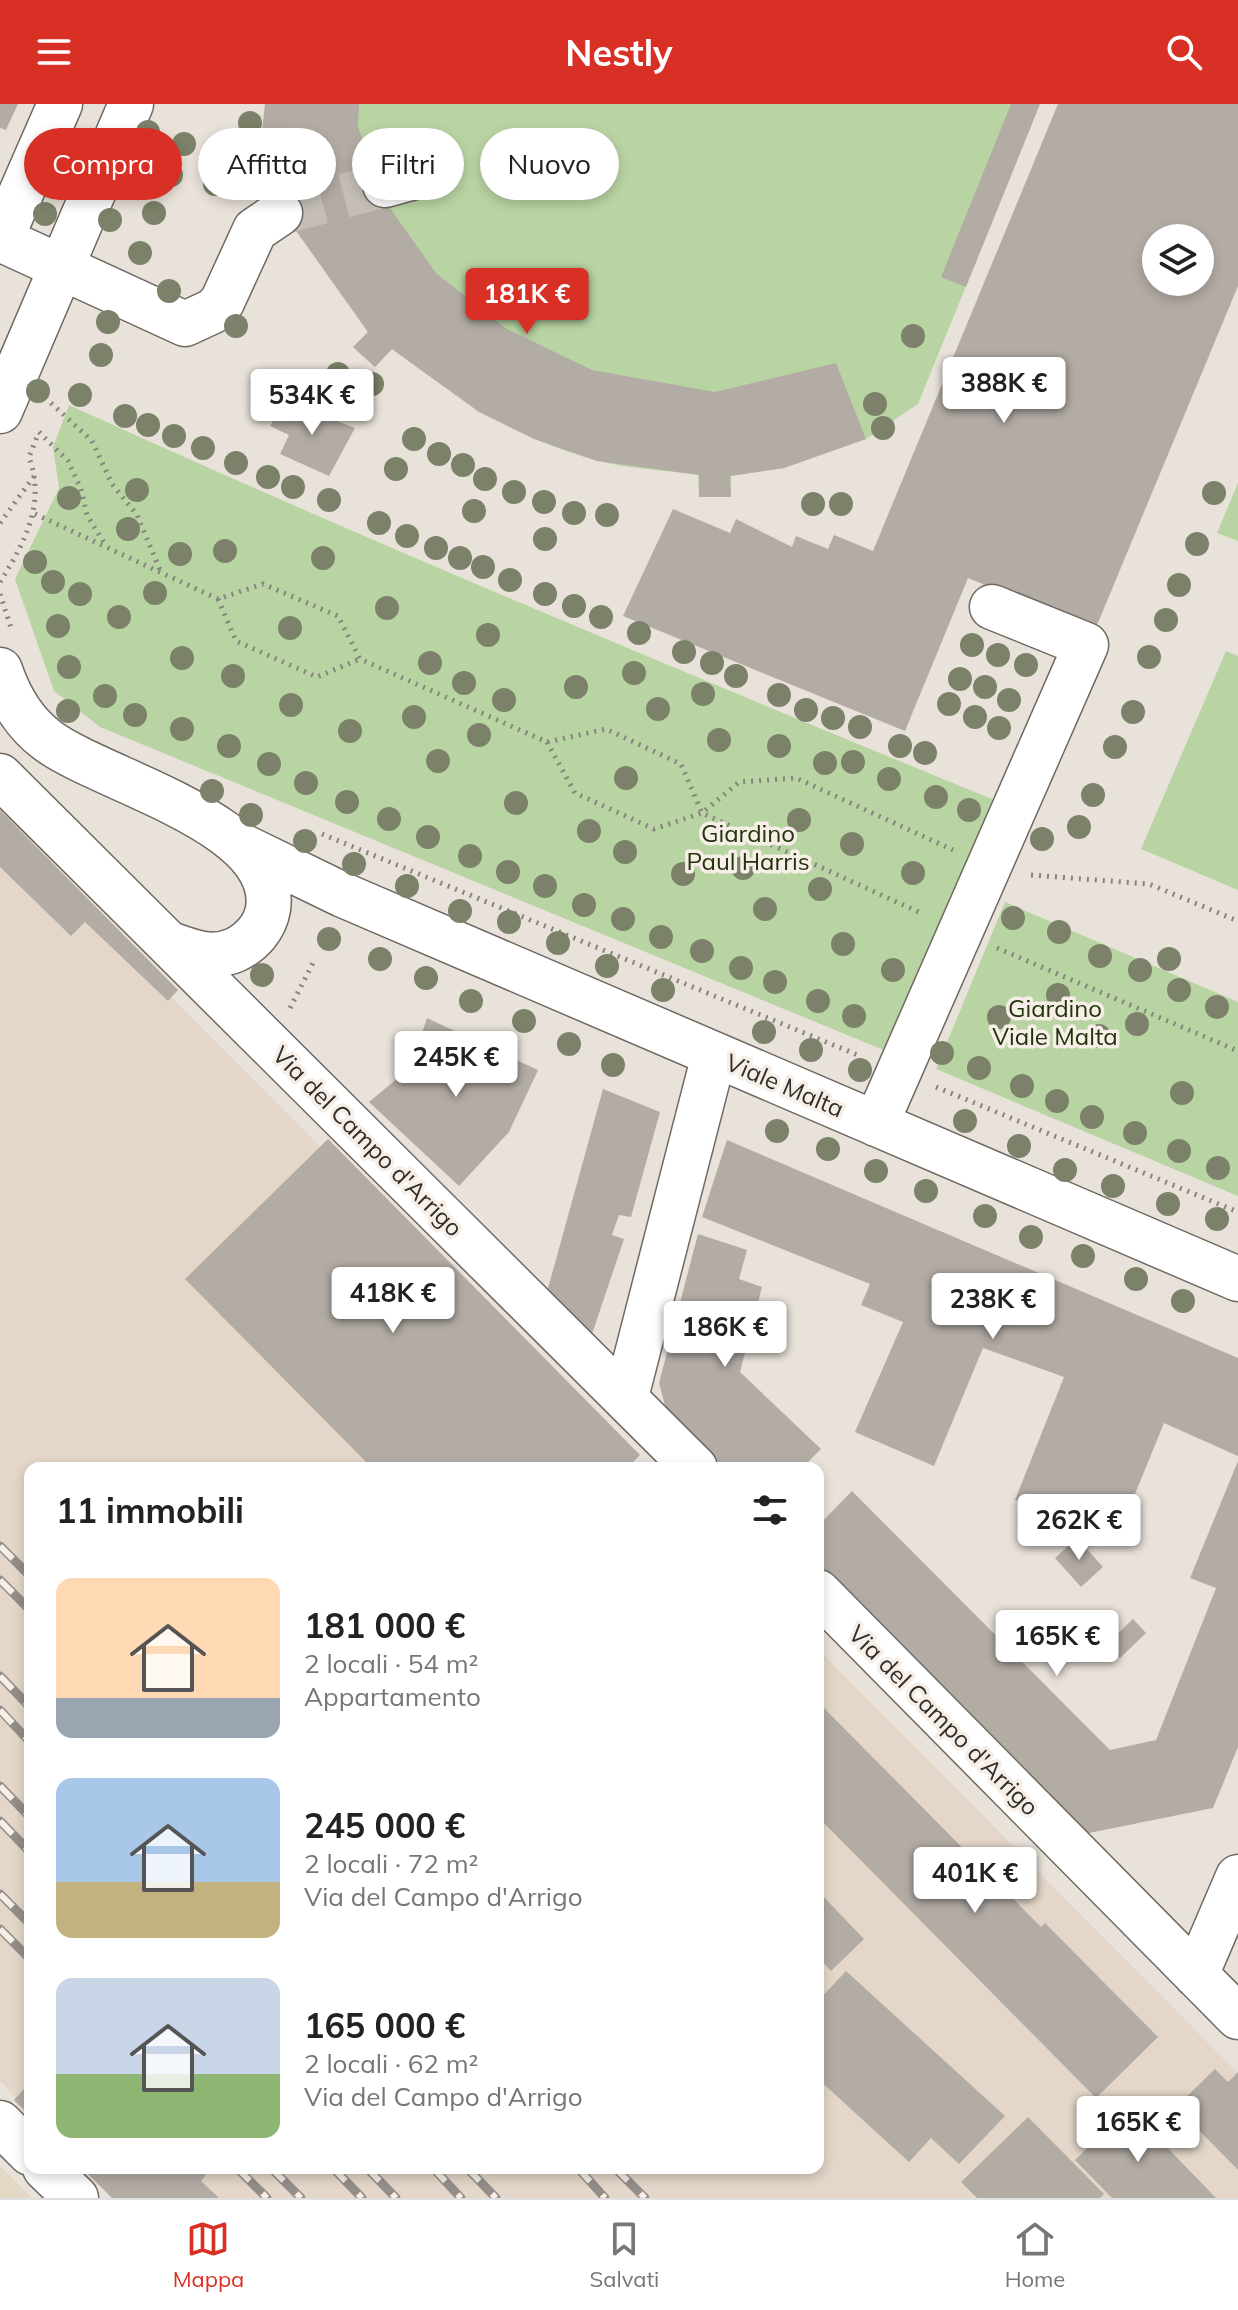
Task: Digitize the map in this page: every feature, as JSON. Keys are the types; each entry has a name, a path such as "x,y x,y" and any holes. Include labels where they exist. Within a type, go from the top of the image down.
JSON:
{"street":[{"path":"60,104 0,240 185,324 213,311 222,302 255,230 280,213"},
{"path":"0,411 131,104"},
{"path":"876,1124 1086,645 992,607"},
{"path":"7,654 21,714 47,741 75,758 168,801 238,844 263,871 269,897 260,929 235,950 214,955 194,953 170,944"},
{"name":"Via del Campo d'Arrigo","path":"0,776 689,1462"},
{"name":"Viale Malta","path":"238,844 333,890 1238,1279"},
{"path":"244,1016 236,974 260,929 276,907 298,893 314,888 333,890"},
{"path":"626,1397 714,1055"},
{"name":"Via del Campo d'Arrigo","path":"824,1598 1238,2017"},
{"path":"1196,1975 1238,1877"},
{"path":"0,2123 24,2151"}],"path":[{"path":"51,403 92,441 112,484 137,515 160,572"},
{"path":"39,432 68,461 81,489 87,515 108,549"},
{"path":"0,523 35,475 35,514 0,582"},
{"path":"35,514 218,599 236,641 317,677 360,659"},
{"path":"218,599 263,584 338,616 360,659 547,742 606,729 681,764 702,813 960,931 1238,1051"},
{"path":"0,594 7,654"},
{"path":"547,742 575,793 654,829 702,813 739,782 796,778 963,854"},
{"path":"319,833 1238,1212"},
{"path":"1019,875 1149,884 1238,921"},
{"path":"287,1013 313,963"}],"shaded area":[{"path":"0,824 633,1462 24,1462 24,2106 0,2081"},
{"path":"824,1655 1238,2073 1238,2198 114,2198 91,2174 824,2174"},
{"path":"0,2166 32,2198 0,2198"}],"green space":[{"path":"265,104 1040,104 918,404 866,439 784,468 731,476 731,497 699,497 698,475 607,463 538,440 488,415 392,349 375,367 353,347 368,332 287,218 284,200 336,200 336,128 270,128"},
{"name":"Giardino Paul Harris","path":"69,405 416,558 999,802 886,1051 100,727 54,691 15,579 59,488 53,447"},
{"path":"1238,483 1238,541 1217,533"},
{"path":"1226,651 1238,656 1238,890 1141,849"},
{"name":"Giardino Viale Malta","path":"1005,902 1238,1002 1238,1196 936,1069"}],"building":[{"path":"0,104 18,104 6,130 0,128"},
{"path":"265,104 359,104 358,128 352,128 352,200 387,200 436,273 505,328 592,370 715,392 836,363 866,439 784,468 730,476 731,497 699,497 699,475 597,461 534,439 479,412 392,349 375,367 353,347 368,332 287,218 282,200 336,200 336,128 262,128"},
{"path":"1011,104 1040,104 966,287 941,277"},
{"path":"1058,104 1238,104 1238,286 1095,630 968,578 905,731 623,616 673,509 730,533 736,519 792,547 796,536 828,549 834,535 873,551"},
{"path":"285,401 355,428 329,476 280,454 289,435 270,426"},
{"path":"0,810 178,990 168,1001 85,922 71,936 0,867"},
{"path":"427,1018 538,1070 509,1132 459,1186 369,1102 411,1067"},
{"path":"603,1089 660,1112 631,1217 619,1215 612,1235 624,1239 592,1334 547,1292"},
{"path":"328,1139 640,1455 633,1462 366,1462 185,1279"},
{"path":"727,1140 1238,1358 1238,1456 1164,1423 1115,1543 1073,1524 1079,1510 1061,1502 1055,1517 1015,1500 1064,1377 983,1348 934,1466 855,1432 903,1322 861,1305 870,1284 702,1217"},
{"path":"698,1234 747,1250 739,1279 762,1287 740,1372 821,1449 808,1462 719,1462 667,1413 659,1383"},
{"path":"1238,1461 1238,1747 1213,1808 1084,1834 824,1571 824,1520 852,1491 1110,1750 1156,1740 1216,1588 1190,1578"},
{"path":"1077,1538 1103,1567 1081,1587 1055,1558"},
{"path":"1133,1619 1146,1633 1120,1658 1107,1644"},
{"path":"824,1708 1041,1927 1045,1923 1158,2037 1096,2098 824,1823"},
{"path":"824,1897 864,1939 831,1971 824,1963"},
{"path":"846,1971 1005,2116 959,2164 931,2138 909,2162 824,2084 824,1995"},
{"path":"1215,2069 1228,2082 1238,2072 1238,2170 1176,2107"},
{"path":"24,2089 24,2110 14,2100"},
{"path":"1129,2108 1216,2198 1112,2198 1075,2160"},
{"path":"1028,2117 1104,2194 1100,2198 977,2198 961,2182"},
{"path":"88,2174 205,2174 201,2181 219,2198 112,2198"}],"tunnel":[{"path":"280,213 352,194"}],"railway":[{"path":"0,1546 24,1570"},
{"path":"0,1580 24,1604"},
{"path":"0,1676 24,1701"},
{"path":"0,1710 24,1736"},
{"path":"0,1786 24,1811"},
{"path":"0,1821 24,1846"},
{"path":"0,1894 24,1918"},
{"path":"0,1929 24,1953"},
{"path":"243,2174 267,2198"},
{"path":"277,2174 301,2198"},
{"path":"339,2174 362,2198"},
{"path":"373,2174 396,2198"},
{"path":"439,2174 461,2198"},
{"path":"473,2174 496,2198"},
{"path":"583,2174 605,2198"},
{"path":"621,2174 645,2198"}]}
